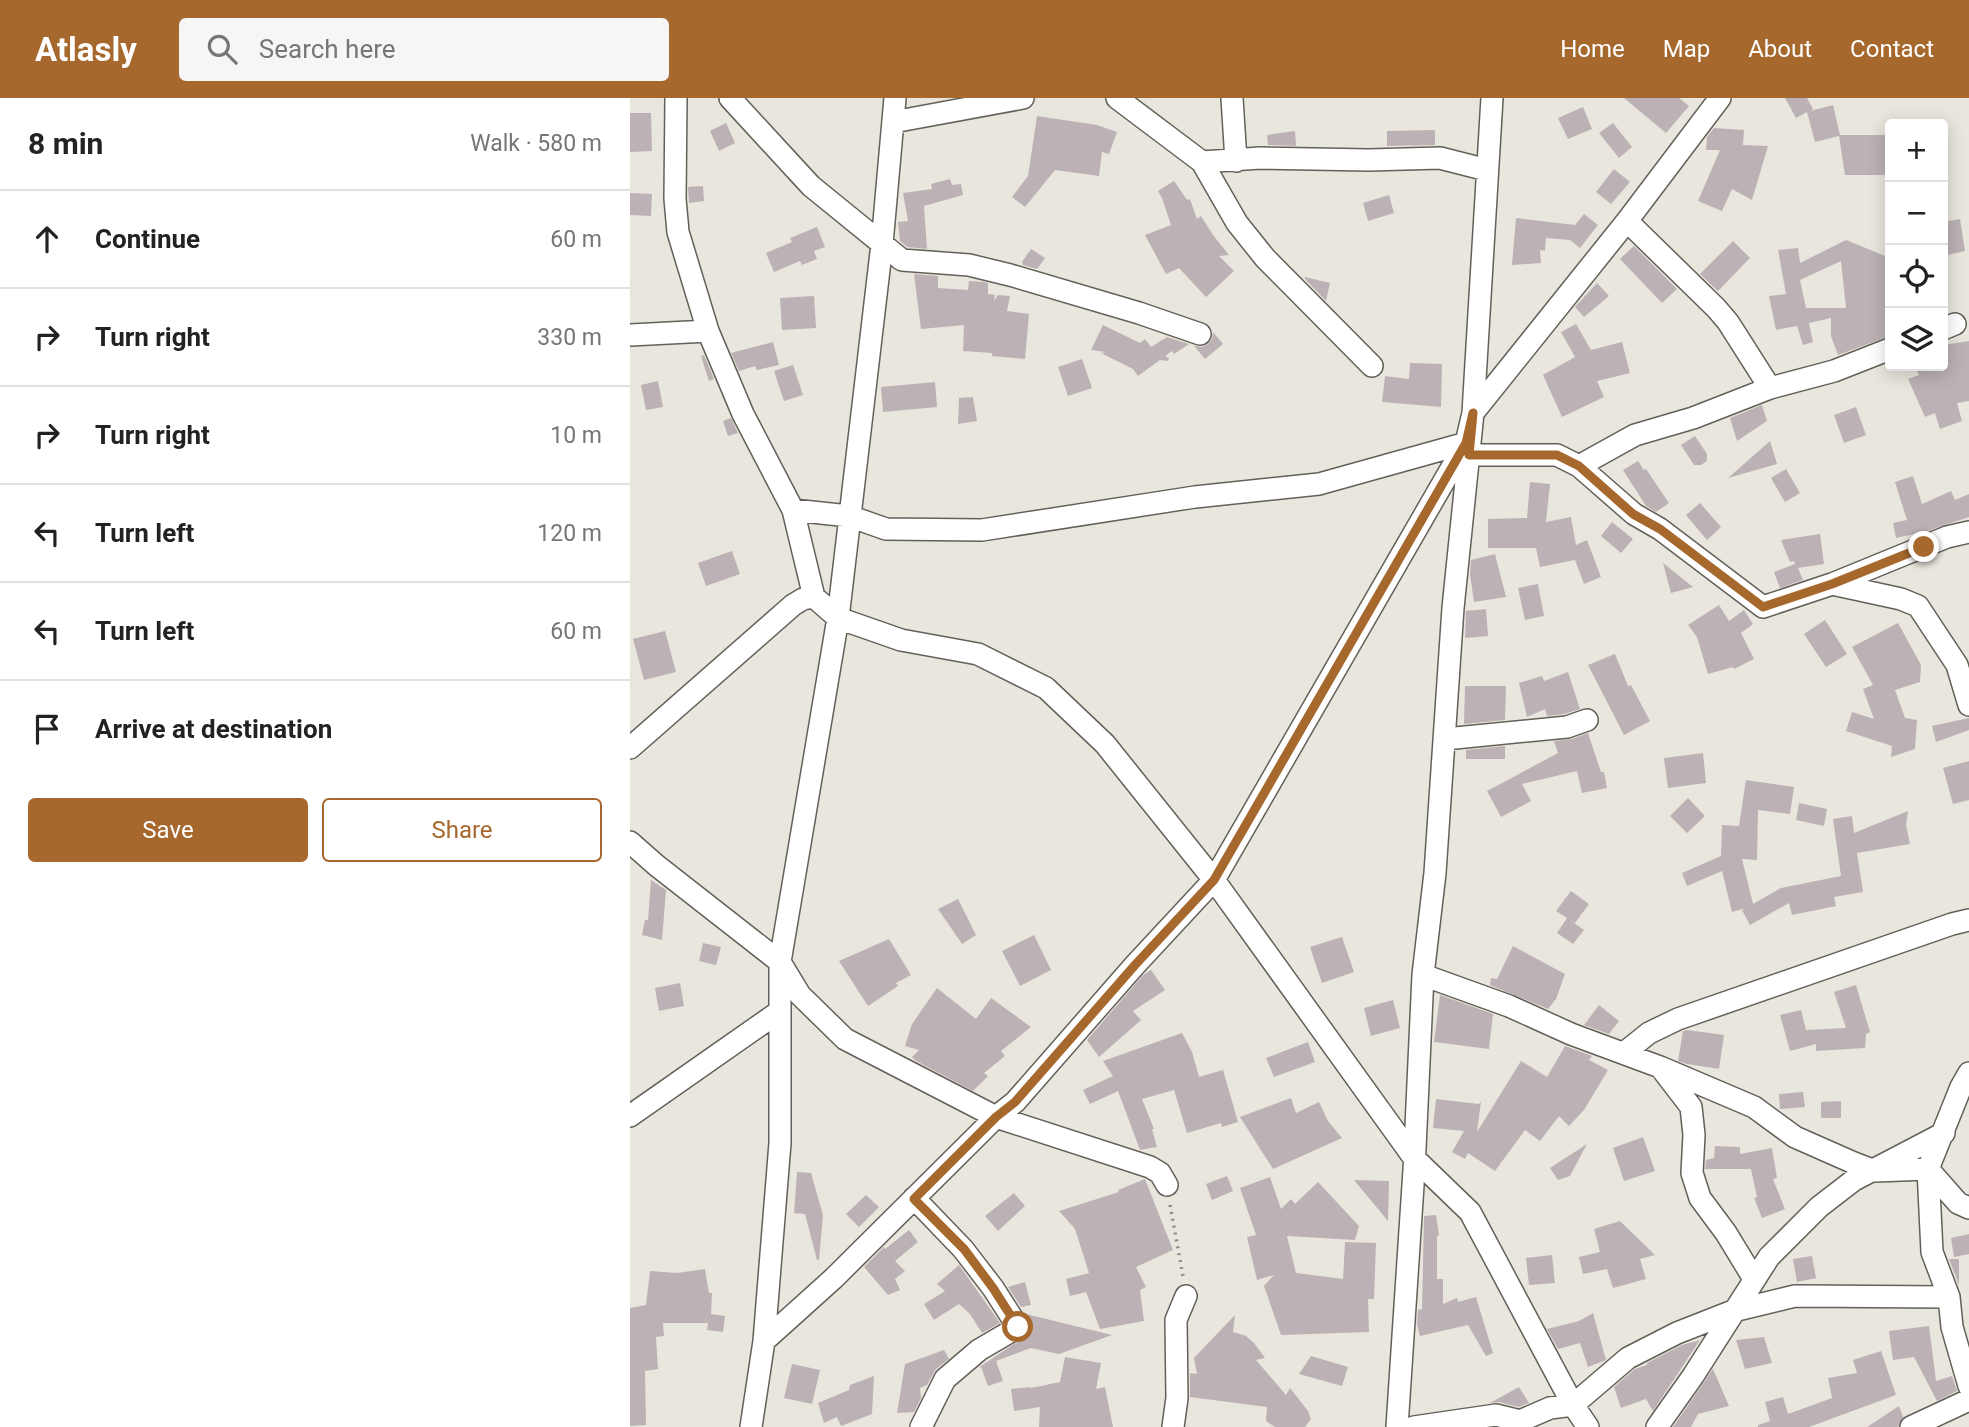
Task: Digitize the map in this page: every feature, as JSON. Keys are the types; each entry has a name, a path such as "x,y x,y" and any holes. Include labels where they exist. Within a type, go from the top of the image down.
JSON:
{"street":[{"path":"676,98 675,199 678,232 708,331 743,414 793,510 814,597 838,618 901,640 978,654 1046,688 1105,744 1214,880 1414,1158 1470,1212 1573,1405 1588,1427"},
{"path":"730,98 811,186 902,260 969,265 1010,275 1200,334"},
{"path":"751,1427 764,1341 780,1143 780,962 838,618 882,244 895,98"},
{"path":"893,122 1023,98"},
{"path":"1117,98 1202,162 1237,223 1265,258 1372,366"},
{"path":"1232,98 1236,161"},
{"path":"1396,1427 1423,975 1445,739 1453,608 1473,413 1492,98"},
{"path":"1473,413 1627,221 1720,98"},
{"path":"1202,162 1260,158 1440,158 1487,170"},
{"path":"1627,221 1728,322 1770,388"},
{"path":"630,335 708,331"},
{"path":"1579,466 1635,435 1693,418 1770,388 1834,371 1885,351"},
{"path":"793,510 849,516 886,529 982,530 1195,497 1320,484 1468,449 1557,455 1579,466 1633,514 1660,529 1763,607 1832,584 1947,537 1969,531"},
{"path":"764,1341 834,1278 996,1117 1015,1102 1214,880 1468,449"},
{"path":"1832,584 1901,599 1918,606 1957,665 1969,705"},
{"path":"630,748 793,605 814,597"},
{"path":"1445,739 1567,727 1587,720"},
{"path":"630,842 780,962 800,995 845,1039 996,1117 1150,1167 1160,1173 1167,1185"},
{"path":"1624,1053 1649,1033 1678,1019 1969,920"},
{"path":"1423,975 1509,1006 1571,1034 1660,1067 1754,1107 1796,1137 1875,1171 1928,1169"},
{"path":"630,1116 780,1012"},
{"path":"1660,1067 1691,1107 1694,1135 1692,1173 1700,1198 1726,1233 1754,1279"},
{"path":"1969,1073 1928,1169 1932,1252 1949,1297 1952,1326 1969,1386"},
{"path":"1657,1427 1769,1257 1819,1208 1854,1180 1944,1133"},
{"path":"1928,1169 1958,1203 1969,1208"},
{"path":"914,1199 964,1249 1018,1327 979,1350 945,1379 920,1427"},
{"path":"1173,1427 1177,1398 1176,1320 1186,1296"},
{"path":"1414,1427 1496,1415 1515,1422 1550,1408 1573,1405 1628,1357 1677,1333 1733,1311 1795,1297 1949,1297"},
{"path":"1910,1427 1969,1400"}],"path":[{"path":"1167,1185 1186,1296"}],"building":[{"path":"1624,98 1679,98 1689,106 1666,133"},
{"path":"1785,98 1807,98 1813,109 1810,111 1833,105 1840,135 1885,135 1885,175 1845,175 1839,136 1815,142 1807,112 1796,118"},
{"path":"1583,107 1592,129 1568,139 1558,118"},
{"path":"630,113 651,113 652,151 630,152"},
{"path":"1037,116 1097,125 1117,132 1109,154 1102,152 1099,176 1055,170 1025,207 1012,197 1028,176"},
{"path":"726,123 735,143 719,151 710,131"},
{"path":"1613,123 1632,147 1619,158 1599,133"},
{"path":"1714,128 1744,130 1743,145 1768,146 1752,200 1732,189 1722,211 1698,201 1720,150 1706,150 1707,137"},
{"path":"1435,130 1435,145 1387,146 1387,131"},
{"path":"1295,131 1296,146 1268,145 1267,135"},
{"path":"1614,169 1630,182 1611,204 1596,192"},
{"path":"950,179 952,185 961,184 963,195 924,206 927,249 907,247 900,241 898,222 908,221 903,193 932,189 931,184"},
{"path":"1174,181 1187,200 1190,199 1197,219 1201,216 1229,255 1219,256 1234,271 1206,297 1179,268 1166,274 1145,235 1171,225 1158,191"},
{"path":"703,186 704,201 689,203 688,187"},
{"path":"630,193 652,194 651,216 630,215"},
{"path":"1389,195 1394,213 1368,221 1363,203"},
{"path":"1584,214 1598,225 1580,248 1570,240 1546,238 1545,251 1540,250 1541,263 1512,265 1516,218 1575,225"},
{"path":"1960,219 1965,251 1948,255 1948,221"},
{"path":"817,227 825,247 814,251 817,259 802,265 800,261 774,272 766,253 792,242 790,238"},
{"path":"1846,240 1885,256 1885,338 1838,355 1831,336 1831,318 1809,323 1813,342 1803,345 1797,326 1776,330 1769,296 1786,294 1778,250 1798,248 1800,263","holes":["1841,261 1846,308 1806,308 1800,280"]},
{"path":"1733,241 1750,258 1718,291 1700,274"},
{"path":"1634,246 1677,289 1662,303 1620,259"},
{"path":"1031,249 1045,258 1037,269 1023,265 1022,262"},
{"path":"914,274 938,276 938,288 968,290 969,281 988,283 988,294 995,295 994,301 998,295 1010,296 1007,311 1029,314 1025,359 963,351 964,325 921,329"},
{"path":"1305,279 1330,283 1326,301"},
{"path":"1597,283 1609,296 1584,317 1575,307"},
{"path":"814,296 816,328 782,330 780,298"},
{"path":"1576,324 1591,350 1622,342 1630,373 1597,381 1604,397 1562,417 1543,375 1575,357 1561,332"},
{"path":"1103,325 1140,343 1145,339 1151,347 1167,337 1189,344 1174,354 1172,351 1165,356 1169,358 1168,361 1160,360 1138,376 1133,369 1101,353 1106,352 1091,350"},
{"path":"1213,332 1223,344 1205,359 1194,346 1202,347 1208,344"},
{"path":"1969,341 1969,401 1957,403 1962,421 1940,429 1935,413 1925,417 1908,379 1919,375 1917,371 1948,371 1948,344"},
{"path":"773,342 779,365 757,370 755,366 739,371 731,353"},
{"path":"704,355 714,379 709,381 701,356"},
{"path":"1082,359 1092,388 1068,396 1058,367"},
{"path":"1410,363 1442,364 1441,407 1382,402 1385,376 1409,379"},
{"path":"793,365 803,395 784,401 774,371"},
{"path":"658,381 663,407 646,410 641,385"},
{"path":"935,382 937,407 883,412 881,387"},
{"path":"973,397 977,421 958,424 959,398"},
{"path":"1762,405 1767,421 1737,441 1730,418"},
{"path":"1856,407 1866,435 1844,443 1834,415"},
{"path":"731,418 738,433 728,436 723,421"},
{"path":"1695,436 1707,454 1707,461 1701,465 1694,465 1681,445"},
{"path":"1770,441 1777,464 1728,478"},
{"path":"1638,461 1669,503 1656,512 1646,506 1623,470"},
{"path":"1786,469 1800,493 1785,502 1771,478"},
{"path":"1913,476 1922,504 1951,491 1955,500 1969,494 1969,517 1896,538 1893,523 1907,520 1895,482"},
{"path":"1530,482 1550,484 1546,522 1571,517 1576,545 1587,540 1601,577 1584,584 1575,560 1540,567 1536,548 1488,548 1488,519 1527,518"},
{"path":"1700,503 1721,527 1707,540 1686,515"},
{"path":"1612,522 1633,539 1621,553 1601,536"},
{"path":"1820,534 1824,564 1798,568 1803,580 1780,588 1774,572 1795,564 1794,561 1790,562 1781,540"},
{"path":"732,551 740,574 706,586 698,563"},
{"path":"1495,554 1506,597 1474,602 1471,560"},
{"path":"1663,563 1693,587 1671,593"},
{"path":"1538,584 1544,616 1525,620 1518,588"},
{"path":"1719,605 1729,621 1744,610 1753,624 1741,633 1754,659 1734,669 1733,667 1708,674 1697,637 1688,625"},
{"path":"1486,609 1488,636 1465,638 1466,611"},
{"path":"1825,620 1847,654 1826,667 1804,634"},
{"path":"1898,623 1921,665 1920,682 1895,690 1905,718 1917,720 1915,749 1891,757 1892,746 1846,731 1852,712 1874,719 1863,689 1873,685 1852,647"},
{"path":"665,631 676,672 644,680 633,639"},
{"path":"1615,654 1628,686 1631,685 1650,721 1624,735 1588,665"},
{"path":"1568,672 1580,709 1547,716 1545,709 1527,717 1519,683 1542,676 1544,681"},
{"path":"1465,686 1506,686 1505,720 1464,724"},
{"path":"1969,718 1969,730 1936,742 1932,726"},
{"path":"1588,733 1601,772 1604,772 1607,788 1582,793 1577,771 1522,784 1531,801 1501,817 1487,791 1558,753 1554,741"},
{"path":"1505,746 1505,759 1466,759 1466,750"},
{"path":"1703,753 1706,783 1668,788 1664,758"},
{"path":"1969,761 1969,800 1953,804 1943,768"},
{"path":"1746,780 1794,787 1790,814 1758,810 1757,860 1742,859 1753,904 1781,888 1841,876 1833,819 1852,816 1854,833 1908,811 1906,825 1910,844 1857,853 1863,892 1834,897 1836,906 1792,915 1789,903 1750,925 1742,910 1746,908 1732,912 1722,871 1687,886 1682,873 1721,856 1722,825 1739,826"},
{"path":"1688,798 1705,816 1687,833 1670,816"},
{"path":"1799,803 1827,809 1824,826 1796,820"},
{"path":"651,880 666,890 662,940 642,935 645,920 648,920"},
{"path":"1571,891 1589,904 1575,923 1556,911"},
{"path":"958,899 976,935 962,944 938,909"},
{"path":"1567,918 1584,930 1573,944 1557,933"},
{"path":"1034,935 1051,970 1020,986 1002,951"},
{"path":"1342,937 1354,972 1322,983 1310,947"},
{"path":"889,939 911,975 896,983 898,986 868,1006 839,961"},
{"path":"703,943 721,947 716,965 699,961"},
{"path":"1513,946 1565,974 1556,999 1548,1009 1490,985 1491,978 1497,979"},
{"path":"1151,970 1165,990 1133,1011 1141,1020 1099,1057 1087,1040 1143,975"},
{"path":"680,983 684,1006 659,1011 655,988"},
{"path":"1856,985 1870,1032 1866,1034 1865,1048 1816,1051 1816,1044 1790,1051 1780,1015 1801,1010 1806,1030 1846,1028 1834,992"},
{"path":"937,988 976,1019 991,998 1031,1027 1001,1051 1005,1056 984,1073 988,1076 973,1091 916,1061 912,1057 919,1050 905,1046 912,1024"},
{"path":"1440,995 1493,1014 1489,1049 1434,1042"},
{"path":"1393,1000 1400,1028 1371,1036 1364,1008"},
{"path":"1599,1005 1619,1021 1609,1034 1584,1025"},
{"path":"1683,1031 1724,1035 1719,1069 1678,1061"},
{"path":"1182,1033 1192,1052 1199,1077 1223,1070 1238,1122 1222,1127 1221,1123 1187,1133 1174,1090 1142,1099 1154,1129 1157,1147 1140,1150 1118,1091 1090,1104 1083,1090 1113,1076 1103,1061"},
{"path":"1308,1042 1315,1062 1274,1077 1266,1058"},
{"path":"1565,1046 1592,1056 1589,1060 1608,1070 1584,1110 1569,1126 1559,1116 1540,1141 1525,1130 1495,1171 1468,1153 1465,1159 1452,1152 1464,1131 1433,1128 1436,1099 1479,1104 1481,1101 1477,1132 1521,1061 1547,1077"},
{"path":"1803,1092 1805,1107 1780,1109 1779,1094"},
{"path":"1291,1098 1296,1113 1319,1102 1328,1121 1342,1138 1273,1169 1240,1117"},
{"path":"1841,1101 1841,1118 1821,1118 1821,1102"},
{"path":"1643,1137 1655,1171 1624,1181 1613,1148"},
{"path":"1587,1144 1570,1176 1558,1180 1550,1168"},
{"path":"1715,1146 1740,1147 1740,1154 1772,1148 1777,1178 1773,1179 1785,1209 1762,1218 1754,1198 1757,1197 1751,1169 1705,1169 1706,1160 1714,1158"},
{"path":"797,1172 811,1173 823,1215 819,1260 805,1214 794,1213"},
{"path":"1227,1176 1233,1191 1212,1200 1206,1184"},
{"path":"1270,1177 1281,1209 1291,1199 1295,1204 1318,1182 1359,1226 1355,1240 1287,1236 1296,1273 1343,1279 1345,1242 1376,1243 1374,1299 1368,1299 1369,1332 1281,1335 1264,1286 1274,1275 1257,1280 1247,1237 1256,1235 1240,1188"},
{"path":"1145,1179 1173,1250 1136,1267 1146,1287 1140,1290 1144,1321 1100,1329 1086,1292 1070,1296 1066,1279 1089,1273 1075,1229 1059,1211 1119,1192 1118,1190"},
{"path":"1354,1180 1389,1181 1388,1221"},
{"path":"1014,1193 1025,1206 998,1231 985,1216"},
{"path":"866,1195 879,1207 859,1227 846,1214"},
{"path":"1436,1215 1439,1235 1437,1279 1443,1279 1443,1304 1457,1298 1458,1302 1476,1297 1493,1353 1486,1356 1468,1325 1420,1336 1417,1324 1418,1310 1422,1309 1424,1216"},
{"path":"1620,1221 1655,1255 1640,1259 1646,1279 1613,1288 1607,1269 1583,1274 1579,1257 1600,1252 1594,1229"},
{"path":"909,1230 918,1242 895,1261 905,1271 895,1279 900,1290 888,1295 864,1267 884,1247 885,1249"},
{"path":"1969,1234 1969,1254 1954,1257 1951,1238"},
{"path":"1552,1255 1555,1283 1529,1285 1526,1258"},
{"path":"1812,1256 1816,1278 1797,1282 1793,1259"},
{"path":"1949,1259 1959,1259 1959,1285"},
{"path":"959,1265 1000,1323 982,1333 970,1314 959,1304 934,1320 924,1304 945,1291 937,1284"},
{"path":"705,1269 709,1293 712,1293 711,1314 725,1316 723,1332 707,1330 708,1323 663,1323 664,1336 656,1337 658,1369 645,1371 646,1425 630,1426 630,1308 646,1305 650,1271 677,1273"},
{"path":"1025,1282 1031,1305 1021,1307 1008,1287"},
{"path":"1593,1313 1606,1360 1588,1367 1580,1343 1558,1349 1547,1329 1579,1321"},
{"path":"1025,1314 1112,1335 1059,1354 1031,1348 996,1361 1003,1381 988,1386 981,1367 978,1368 1029,1334 1031,1326"},
{"path":"1235,1315 1233,1332 1246,1336 1254,1343 1265,1358 1256,1360 1286,1395 1290,1388 1308,1411 1311,1419 1305,1427 1275,1427 1266,1421 1267,1407 1190,1397 1190,1373 1197,1374 1194,1358"},
{"path":"1929,1326 1936,1381 1952,1376 1957,1391 1937,1401 1914,1357 1893,1360 1889,1331"},
{"path":"1764,1337 1772,1363 1745,1369 1736,1340"},
{"path":"1700,1340 1653,1411 1646,1399 1621,1408 1614,1387 1635,1369 1682,1345"},
{"path":"944,1350 949,1359 936,1369 927,1385 920,1388 921,1398 914,1412 897,1413 905,1364"},
{"path":"1881,1351 1896,1395 1809,1427 1758,1427 1770,1421 1765,1402 1783,1397 1788,1414 1832,1398 1828,1378 1857,1373 1853,1360"},
{"path":"1311,1356 1348,1367 1342,1386 1299,1374"},
{"path":"1065,1357 1101,1363 1096,1389 1105,1387 1113,1427 1039,1427 1040,1407 1014,1411 1011,1389 1060,1382"},
{"path":"792,1364 820,1370 812,1404 784,1398"},
{"path":"1713,1369 1729,1406 1698,1414 1691,1427 1673,1427"},
{"path":"874,1376 872,1414 841,1426 837,1417 824,1423 818,1403 849,1390 850,1385"},
{"path":"1519,1387 1529,1403 1519,1407 1499,1402 1490,1403"},
{"path":"1899,1406 1903,1417 1898,1427 1867,1427"}],"route":[{"path":"1018,1327 964,1249 914,1199 996,1117 1015,1102 1214,880 1466,443 1473,413 1469,455 1557,455 1579,466 1633,514 1660,529 1763,607 1832,584 1924,547"}]}
